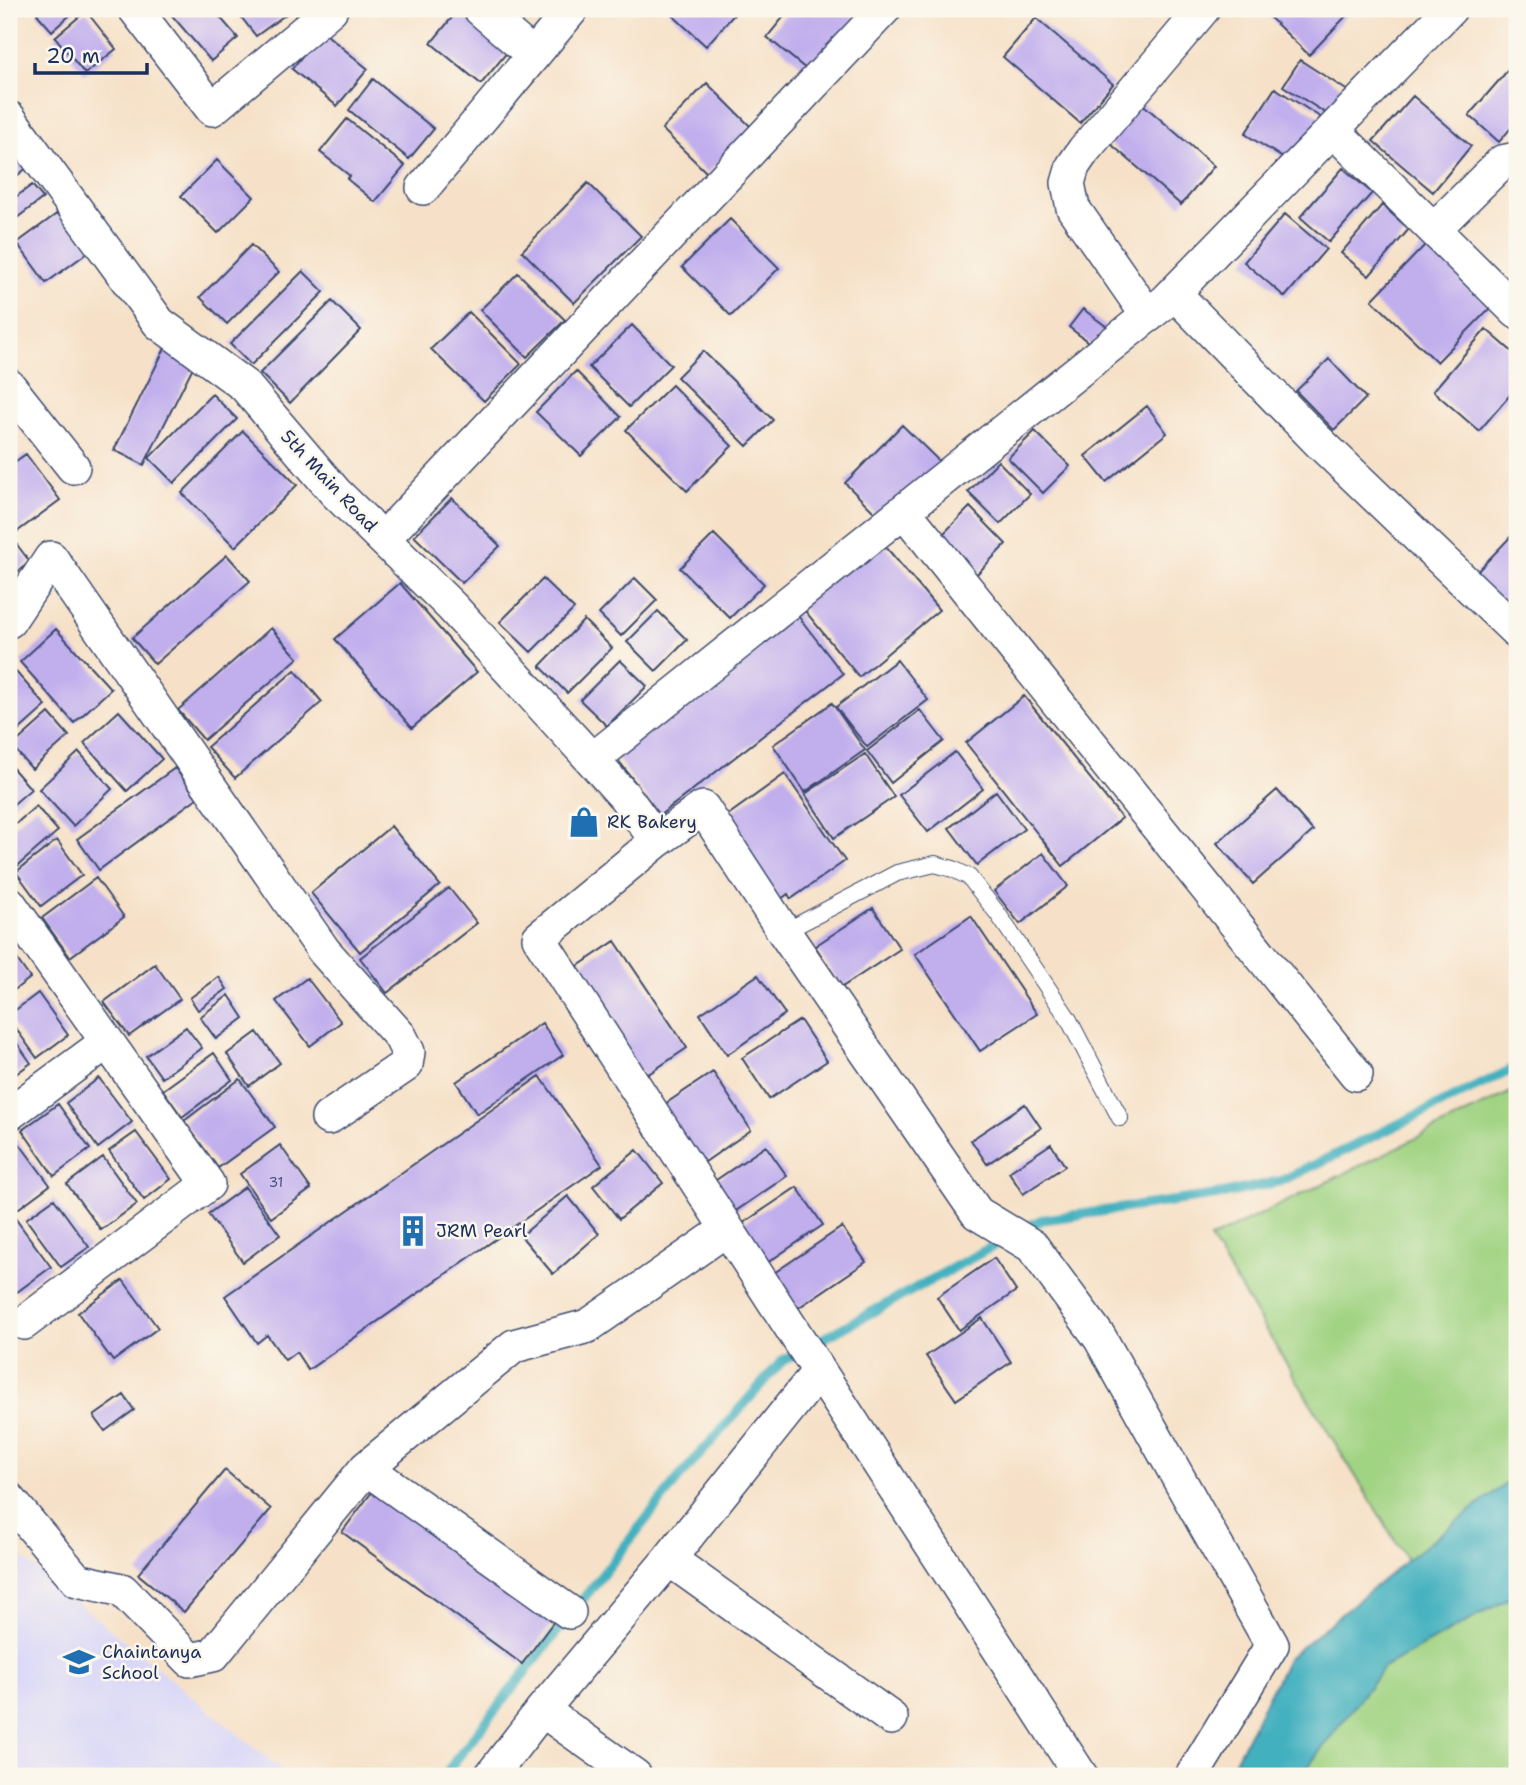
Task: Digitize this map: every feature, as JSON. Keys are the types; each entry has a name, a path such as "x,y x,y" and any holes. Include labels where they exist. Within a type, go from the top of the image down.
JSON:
{"street":[{"path":"135,9 212,109 331,9"},
{"path":"480,9 533,55"},
{"path":"423,188 572,9"},
{"path":"383,539 884,9"},
{"path":"1148,316 1073,208 1068,183 1073,166 1084,150 1203,9"},
{"path":"592,760 1148,316 1174,293 1450,9"},
{"name":"5th Main Road","path":"9,118 159,323 245,386 335,492 452,607 592,760 625,797 657,841"},
{"path":"1334,130 1517,312"},
{"path":"1434,229 1502,162 1517,159"},
{"path":"1174,293 1318,441 1517,632"},
{"path":"9,386 73,467"},
{"path":"904,511 1356,1074"},
{"path":"9,621 51,558 324,951 400,1036 408,1052 406,1065 328,1118"},
{"path":"1081,1776 539,938 657,841 703,808 784,932 976,1213 1032,1246 1100,1338 1272,1645 1192,1776"},
{"path":"9,903 208,1184 24,1323"},
{"path":"9,1114 107,1042"},
{"path":"9,1499 77,1580 122,1590 190,1660 213,1655 366,1468 514,1346 589,1326 727,1229"},
{"path":"491,1776 542,1710 668,1559 816,1367"},
{"path":"366,1468 569,1612"},
{"path":"668,1559 891,1718"},
{"path":"542,1710 635,1776"}],"lane":[{"path":"784,932 897,873 935,864 969,877 998,914 1068,1018 1120,1118"}],"shaded area":[{"name":"Chaintanya School","path":"9,1547 289,1776 9,1776"}],"green space":[{"path":"1517,1089 1517,1475 1407,1560 1210,1239"},
{"path":"1517,1594 1517,1776 1301,1776 1383,1668"}],"water":[{"path":"1517,1475 1517,1594 1383,1668 1301,1776 1227,1776 1288,1658 1407,1560"}],"building":[{"path":"43,9 77,9 52,31 37,14"},
{"path":"173,9 213,9 238,38 211,61 169,12"},
{"path":"235,9 293,9 256,36"},
{"path":"459,9 509,50 481,84 431,43"},
{"path":"671,9 739,9 706,46 669,12"},
{"path":"790,9 843,9 856,19 812,74 767,37"},
{"path":"1261,9 1344,9 1349,13 1309,55"},
{"path":"86,11 116,49 85,74 55,37"},
{"path":"1036,18 1113,84 1080,123 1003,57"},
{"path":"322,31 368,69 337,106 292,69"},
{"path":"1300,60 1354,95 1338,121 1283,86"},
{"path":"1508,70 1517,79 1517,121 1499,142 1469,115"},
{"path":"373,79 434,129 409,159 349,110"},
{"path":"707,83 752,128 707,173 662,129"},
{"path":"1275,88 1323,119 1294,165 1245,134"},
{"path":"1413,96 1471,146 1433,192 1373,141"},
{"path":"1138,100 1214,166 1181,205 1105,139"},
{"path":"347,119 405,166 375,202 347,179 350,176 320,152"},
{"path":"9,141 28,167 9,182"},
{"path":"217,160 254,197 218,233 181,196"},
{"path":"1343,168 1372,193 1329,242 1300,217"},
{"path":"588,183 641,236 574,303 522,251"},
{"path":"32,185 43,198 9,224 9,202"},
{"path":"1382,205 1409,229 1369,276 1341,253"},
{"path":"62,210 91,250 46,283 17,243"},
{"path":"1285,214 1326,249 1285,297 1244,262"},
{"path":"730,219 779,268 731,316 682,267"},
{"path":"1426,244 1491,307 1437,362 1372,300"},
{"path":"251,245 279,272 227,324 200,297"},
{"path":"303,271 324,292 251,365 230,344"},
{"path":"518,273 565,320 527,357 480,310"},
{"path":"332,301 361,330 290,403 260,373"},
{"path":"1083,309 1107,327 1092,345 1069,327"},
{"path":"469,312 521,364 484,401 431,349"},
{"path":"632,325 671,365 629,407 589,367"},
{"path":"1486,329 1517,356 1517,387 1479,431 1433,391"},
{"path":"165,348 195,363 144,465 114,450"},
{"path":"703,351 773,420 747,446 677,377"},
{"path":"1329,359 1366,398 1334,430 1296,391"},
{"path":"576,371 621,417 581,456 536,412"},
{"path":"672,385 732,446 687,491 626,430"},
{"path":"212,394 237,419 174,483 149,458"},
{"path":"1147,406 1167,433 1106,482 1085,456"},
{"path":"902,425 941,463 883,521 845,483"},
{"path":"243,431 297,485 235,547 182,493"},
{"path":"1035,431 1070,466 1043,493 1008,458"},
{"path":"26,454 60,500 14,534 9,526 9,466"},
{"path":"998,461 1030,494 1000,524 968,492"},
{"path":"452,498 500,546 462,583 414,536"},
{"path":"970,507 1006,544 976,575 939,538"},
{"path":"1517,530 1517,619 1473,576"},
{"path":"9,534 30,562 9,578"},
{"path":"714,534 764,584 730,618 680,568"},
{"path":"880,540 939,610 859,677 801,606"},
{"path":"227,555 250,581 155,664 132,638"},
{"path":"635,578 657,600 621,636 599,614"},
{"path":"543,579 574,609 531,652 500,622"},
{"path":"400,583 477,672 412,728 335,639"},
{"path":"658,611 687,640 656,671 627,642"},
{"path":"795,612 843,674 660,815 612,752"},
{"path":"584,620 612,648 567,693 540,666"},
{"path":"271,628 298,658 204,740 178,710"},
{"path":"56,629 111,689 74,723 20,662"},
{"path":"620,660 647,686 607,726 580,700"},
{"path":"897,660 928,700 867,747 836,707"},
{"path":"295,670 322,702 235,778 207,747"},
{"path":"16,672 46,706 9,739 9,678"},
{"path":"1024,696 1122,818 1063,866 966,743"},
{"path":"832,703 865,750 805,792 773,745"},
{"path":"920,710 944,741 891,783 867,751"},
{"path":"119,711 162,759 127,791 84,743"},
{"path":"49,713 69,736 32,769 12,746"},
{"path":"79,752 112,789 73,826 39,789"},
{"path":"955,752 983,789 928,832 899,795"},
{"path":"865,754 894,797 834,838 805,794"},
{"path":"9,764 31,789 9,808"},
{"path":"175,768 197,798 99,870 77,839"},
{"path":"785,774 845,861 791,899 788,894 777,902 721,820"},
{"path":"1277,790 1313,831 1253,884 1217,843"},
{"path":"996,791 1024,829 977,865 949,828"},
{"path":"36,806 58,831 14,869 9,862 9,830"},
{"path":"391,826 440,885 360,952 311,893"},
{"path":"57,840 82,875 41,906 16,872"},
{"path":"1043,853 1068,886 1020,924 994,891"},
{"path":"96,878 124,917 70,957 42,918"},
{"path":"449,888 477,923 387,993 360,958"},
{"path":"873,908 900,949 842,987 815,946"},
{"path":"971,916 1037,1014 980,1051 915,954"},
{"path":"615,941 687,1048 644,1077 572,970"},
{"path":"9,948 30,978 9,994"},
{"path":"155,964 180,999 129,1036 104,1002"},
{"path":"758,975 785,1014 727,1055 700,1014"},
{"path":"219,977 227,989 198,1010 190,998"},
{"path":"307,978 341,1022 310,1046 276,1001"},
{"path":"38,993 68,1035 37,1058 9,1019 9,1015"},
{"path":"229,995 244,1018 216,1039 200,1017"},
{"path":"800,1020 827,1061 769,1099 742,1058"},
{"path":"542,1023 563,1055 477,1114 456,1082"},
{"path":"186,1027 202,1048 162,1078 146,1056"},
{"path":"9,1032 31,1063 9,1079"},
{"path":"257,1032 280,1063 249,1086 227,1054"},
{"path":"214,1053 232,1080 182,1117 163,1090"},
{"path":"713,1072 751,1130 692,1171 653,1112"},
{"name":"JRM Pearl","path":"540,1076 602,1165 308,1370 296,1352 285,1360 267,1335 257,1343 225,1296"},
{"path":"99,1078 132,1122 98,1148 66,1103"},
{"path":"240,1079 275,1127 218,1168 184,1121"},
{"path":"58,1104 90,1149 54,1176 22,1130"},
{"path":"1025,1104 1041,1128 987,1164 971,1140"},
{"path":"136,1132 171,1179 144,1200 109,1151"},
{"path":"16,1139 50,1185 15,1211 9,1202 9,1145"},
{"path":"1051,1144 1065,1166 1023,1194 1009,1172"},
{"path":"280,1145 311,1189 271,1218 240,1174"},
{"path":"766,1146 787,1176 724,1219 703,1189"},
{"path":"637,1150 663,1183 619,1219 593,1186"},
{"path":"103,1157 137,1204 101,1230 67,1184"},
{"path":"245,1187 280,1235 243,1262 208,1214"},
{"path":"797,1187 823,1225 761,1267 736,1228"},
{"path":"568,1196 599,1234 553,1274 521,1236"},
{"path":"54,1199 89,1247 61,1267 26,1219"},
{"path":"12,1214 51,1267 17,1292 9,1281 9,1216"},
{"path":"842,1227 866,1262 798,1308 774,1273"},
{"path":"994,1258 1016,1291 959,1330 937,1297"},
{"path":"123,1280 158,1328 113,1361 78,1313"},
{"path":"982,1318 1011,1362 956,1400 926,1356"},
{"path":"124,1395 134,1410 105,1431 94,1416"},
{"path":"225,1470 271,1509 184,1612 138,1574"},
{"path":"375,1488 554,1621 522,1664 342,1532"}],"waterway":[{"path":"445,1776 678,1479 782,1361 1041,1220 1223,1194 1281,1181 1517,1067"}],"place":[{"name":"RK Bakery","path":"584,822"},
{"name":"JRM Pearl","path":"413,1231"},
{"name":"Chaintanya School","path":"79,1662"}]}
